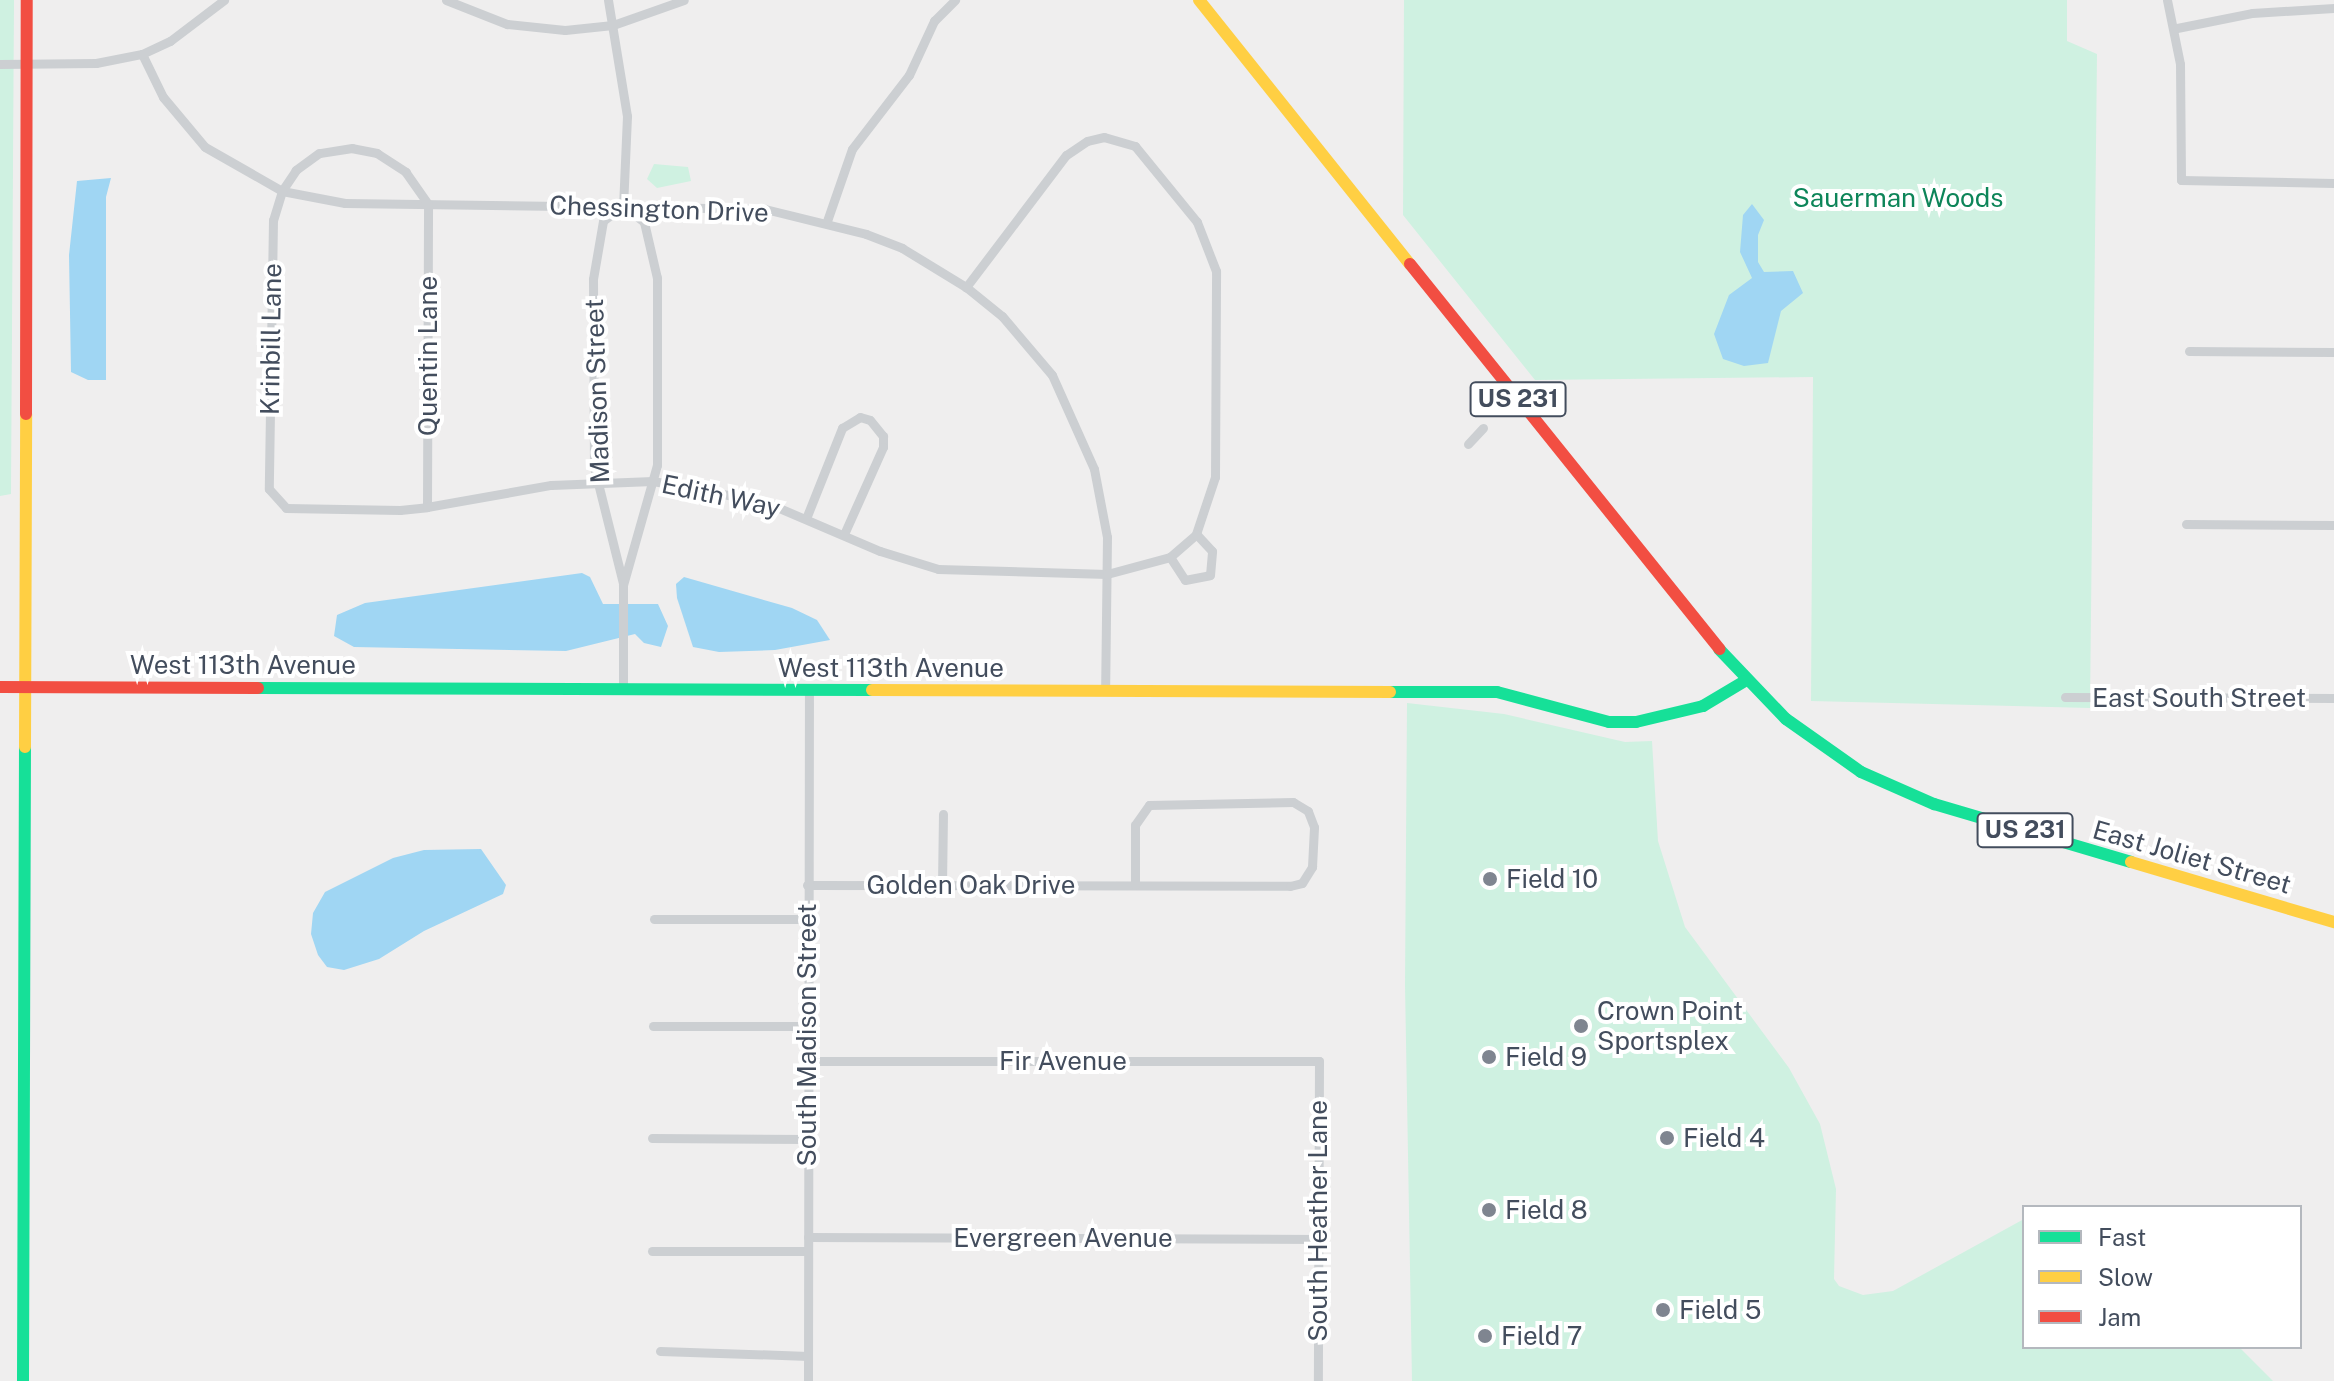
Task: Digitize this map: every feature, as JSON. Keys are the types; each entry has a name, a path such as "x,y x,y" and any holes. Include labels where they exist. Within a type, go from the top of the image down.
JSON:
{"main road":[{"path":"23,1381 27,0"},
{"name":"US 231","path":"1199,0 1745,681"},
{"name":"West 113th Avenue","path":"0,687 1497,692 1609,722 1636,722 1703,706 1745,681"},
{"name":"East Joliet Street","path":"1745,681 1821,747 1861,772 1934,804 2334,922"}],"street":[{"path":"0,64 96,63 142,54 170,41 224,0"},
{"path":"446,0 507,24 565,30 613,25 684,0"},
{"path":"608,0 627,116 623,206"},
{"path":"827,221 852,149 909,75 934,21 955,0"},
{"path":"2167,0 2177,28 2181,180 2334,183"},
{"path":"2177,28 2252,13 2334,8"},
{"name":"Chessington Drive","path":"142,54 163,97 205,147 282,191 335,202 765,209 827,221 902,248 966,287 1029,345 1070,406 1103,504 1107,574 1105,691"},
{"path":"966,287 1076,146 1104,137 1121,140 1143,155 1197,222 1216,271 1215,477 1196,534 1212,551 1210,575 1185,580 1170,557"},
{"path":"282,191 296,170 319,153 352,148 395,164 428,204"},
{"name":"Krinbill Lane","path":"269,489 273,220 282,191"},
{"name":"Quentin Lane","path":"427,507 428,204"},
{"name":"Madison Street","path":"623,585 653,481 657,278 644,222 623,206 603,221 593,279 597,481 623,585 623,688"},
{"path":"2189,351 2334,352"},
{"path":"807,516 842,428 860,417 870,420 883,436 883,447 844,534"},
{"path":"1468,444 1483,428"},
{"name":"Edith Way","path":"269,489 279,503 296,509 427,507 597,481 653,481 716,490 807,516 844,534 938,569 1107,574 1170,557 1196,534"},
{"path":"2186,524 2334,525"},
{"name":"South Madison Street","path":"808,1381 809,689"},
{"name":"East South Street","path":"2065,697 2334,698"},
{"name":"Golden Oak Drive","path":"807,885 1135,885 1302,883 1312,867 1314,827 1308,811 1293,802 1149,805 1135,825 1135,885"},
{"path":"942,885 943,814"},
{"path":"654,919 807,919"},
{"path":"653,1026 807,1026"},
{"name":"Fir Avenue","path":"807,1061 1319,1061"},
{"name":"South Heather Lane","path":"1318,1381 1319,1061"},
{"path":"652,1138 808,1139"},
{"name":"Evergreen Avenue","path":"808,1237 1318,1239"},
{"path":"652,1251 808,1251"},
{"path":"660,1351 808,1356"}],"green space":[{"path":"0,0 14,0 11,494 0,496"},
{"name":"Sauerman Woods","path":"1404,0 2067,0 2067,41 2097,54 2090,708 1811,701 1813,377 1535,380 1403,215"},
{"path":"654,164 688,167 691,181 657,188 647,179"},
{"name":"Crown Point Sportsplex","path":"1407,703 1504,714 1625,742 1652,741 1658,841 1685,927 1789,1068 1820,1124 1836,1189 1834,1279 1839,1286 1863,1295 1893,1291 2022,1220 2022,1349 2241,1349 2273,1381 1412,1381 1405,985"}],"water":[{"path":"111,178 106,197 106,380 88,380 71,372 69,255 77,181"},
{"path":"1752,204 1764,220 1758,235 1758,262 1764,272 1793,271 1803,293 1781,311 1768,363 1744,366 1723,359 1714,334 1729,295 1752,278 1740,252 1743,215"},
{"path":"582,573 590,577 603,604 658,604 668,626 661,647 644,643 635,634 566,651 354,647 334,636 337,615 365,603"},
{"path":"684,577 792,608 817,620 830,640 775,650 719,652 693,647 677,598 676,584"},
{"path":"481,849 506,885 503,894 424,931 379,959 344,970 327,967 318,955 311,934 313,913 325,892 393,858 424,850"}],"traffic: fast":[{"path":"1719,649 1786,719 1861,772 1934,804 2131,862"},
{"path":"1390,692 1497,692 1609,722 1636,722 1703,706 1745,681"},
{"path":"258,688 872,690"},
{"path":"23,1381 25,747"}],"traffic: slow":[{"path":"1199,0 1410,264"},
{"path":"25,747 26,414"},
{"path":"872,690 1390,692"},
{"path":"2131,862 2334,922"}],"traffic: jam":[{"path":"26,414 27,0"},
{"path":"1410,264 1719,649"},
{"path":"0,687 258,688"}],"place":[{"name":"Field 10","path":"1490,879"},
{"name":"Crown Point Sportsplex","path":"1581,1026"},
{"name":"Field 9","path":"1489,1057"},
{"name":"Field 4","path":"1667,1138"},
{"name":"Field 8","path":"1489,1210"},
{"name":"Field 5","path":"1663,1310"},
{"name":"Field 7","path":"1485,1336"}]}
